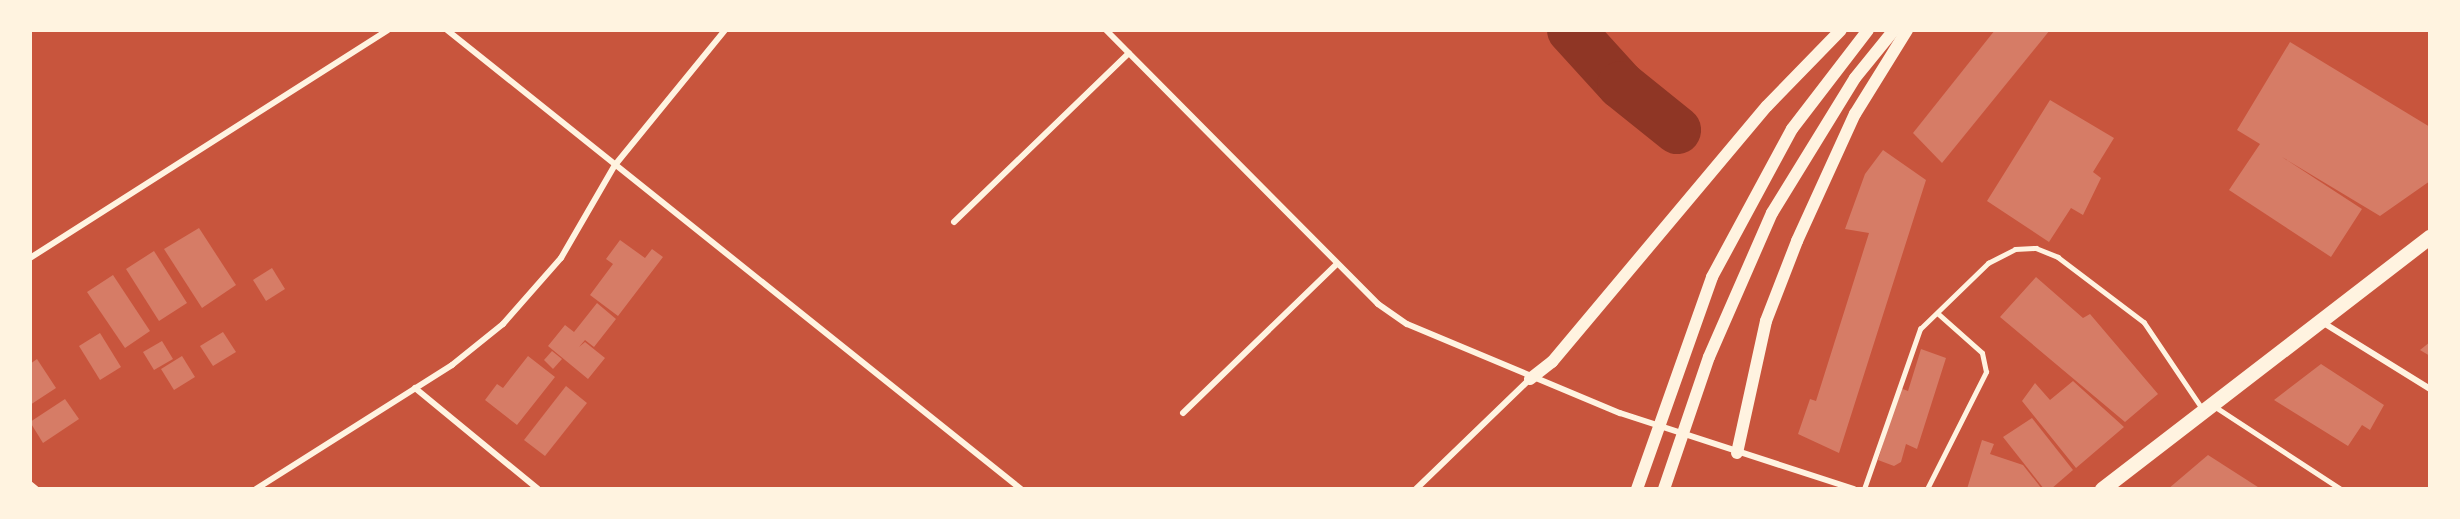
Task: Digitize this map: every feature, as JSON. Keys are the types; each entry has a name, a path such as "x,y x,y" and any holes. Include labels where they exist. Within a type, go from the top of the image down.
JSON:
{"main road":[{"path":"1530,379 1552,362 1767,105 1841,30"},
{"path":"1637,489 1712,277 1792,129 1868,30"},
{"path":"1664,489 1709,357 1772,213 1855,78 1894,30"},
{"path":"1737,453 1766,321 1797,241 1855,114 1907,30"},
{"path":"2103,489 2430,236"}],"street":[{"path":"30,258 388,30"},
{"path":"447,30 1022,489"},
{"path":"256,489 414,388 503,324 561,258 615,165 725,30"},
{"path":"1106,30 1337,264 1407,324 1530,379 1620,413 1737,453 1854,489"},
{"path":"954,222 1129,52"},
{"path":"1183,413 1337,264"},
{"path":"2319,320 2430,389"},
{"path":"1416,489 1530,379"},
{"path":"414,388 538,489"},
{"path":"30,484 36,489"}],"lane":[{"path":"1864,489 1920,329 1988,263 2015,249 2036,248 2058,257 2144,322 2207,407 2341,489"},
{"path":"1927,489 1986,372 1982,353 1938,314"}],"building":[{"path":"1995,30 2050,30 1942,163 1913,133"},
{"path":"2290,42 2430,127 2430,181 2380,216 2282,157 2362,209 2331,257 2229,190 2260,144 2237,130"},
{"path":"2050,100 2114,138 2093,172 2101,178 2083,215 2071,208 2049,242 1987,201"},
{"path":"1883,150 1926,180 1839,453 1798,434 1810,399 1816,401 1869,233 1845,229 1865,174"},
{"path":"199,228 236,285 202,308 164,249"},
{"path":"620,240 645,258 652,249 663,257 618,316 590,295 613,264 606,259"},
{"path":"154,251 187,303 159,321 126,269"},
{"path":"272,268 285,289 266,301 253,280"},
{"path":"113,275 150,331 125,348 87,292"},
{"path":"2036,277 2083,318 2090,314 2158,394 2125,422 2000,317"},
{"path":"597,303 616,319 594,347 585,340 579,347 585,342 605,358 588,379 548,346 565,325 574,332"},
{"path":"223,332 236,352 213,366 200,346"},
{"path":"100,333 121,367 100,380 79,346"},
{"path":"162,341 173,359 154,370 143,352"},
{"path":"2430,342 2430,356 2420,350"},
{"path":"1921,349 1946,358 1917,449 1906,444 1901,462 1894,466 1878,460 1900,388 1908,391"},
{"path":"552,351 562,359 553,369 544,360"},
{"path":"182,356 195,377 174,390 161,369"},
{"path":"528,356 555,377 517,425 485,400 497,384 503,388"},
{"path":"37,359 56,388 30,405 30,364"},
{"path":"2321,364 2384,405 2370,430 2362,425 2348,446 2274,400"},
{"path":"2073,381 2124,427 2076,468 2022,401 2035,383 2050,400"},
{"path":"566,386 587,403 545,456 524,440"},
{"path":"65,399 79,419 43,443 30,422"},
{"path":"2032,418 2073,470 2051,489 2044,489 2003,437"},
{"path":"1982,440 1994,444 1990,454 2023,465 2042,489 1967,489"},
{"path":"2208,455 2261,489 2168,489"}],"waterway":[{"path":"1571,30 1621,85 1677,130"}]}
